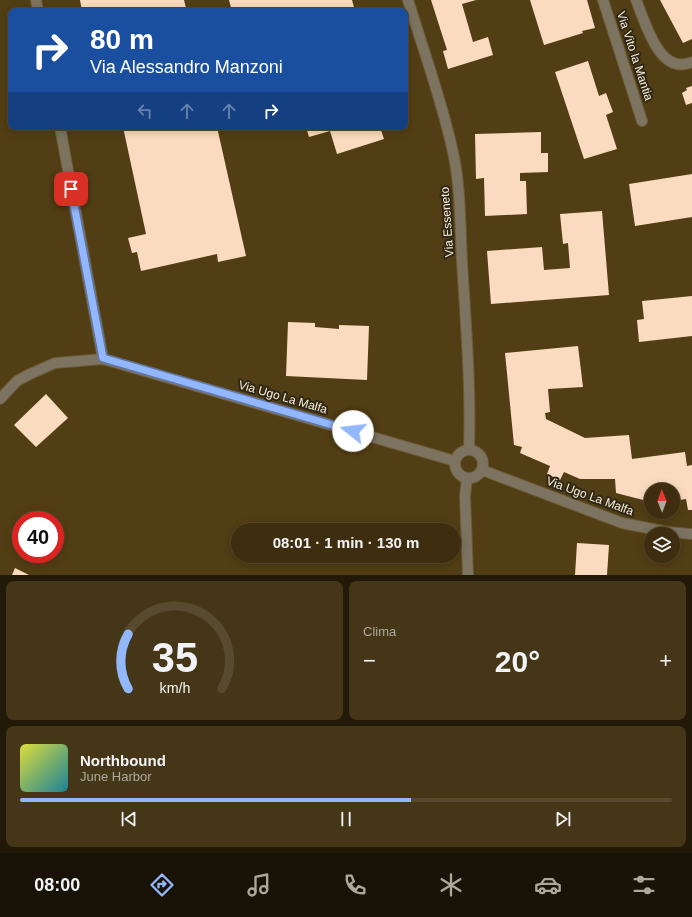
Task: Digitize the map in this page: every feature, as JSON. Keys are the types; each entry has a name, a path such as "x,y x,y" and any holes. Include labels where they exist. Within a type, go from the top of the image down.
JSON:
{"street":[{"name":"Via Esseneto","path":"408,0 453,149 457,181 467,340 470,414 469,450"},
{"name":"Via Vito la Mantia","path":"603,0 642,121"},
{"path":"636,0 654,44 662,56 675,63 682,64 692,62"},
{"path":"0,398 17,381 55,363 103,358 61,130"},
{"name":"Via Ugo La Malfa","path":"103,358 456,461"},
{"path":"469,450 474,451 482,457 483,461 482,470 476,477 467,478 459,474 456,470 456,461 460,453 469,450"},
{"name":"Via Ugo La Malfa","path":"482,470 622,523 668,532 692,534"},
{"path":"467,478 465,496 468,575"}],"building":[{"path":"80,0 184,0 186,8 81,8"},
{"path":"229,0 352,0 354,8 289,8 231,8"},
{"path":"431,0 476,0 462,4 473,42 488,37 493,55 448,69 443,51 447,50"},
{"path":"530,0 587,0 595,28 582,31 583,33 544,45"},
{"path":"660,0 692,0 692,39 683,43"},
{"path":"588,61 599,96 606,93 613,112 606,115 617,149 584,159 555,72"},
{"path":"692,86 692,103 686,105 682,93 687,90 686,88"},
{"path":"124,130 218,130 246,256 218,262 217,254 141,271 137,252 132,253 128,238 146,234"},
{"path":"307,130 381,130 384,139 337,154 330,131 309,137"},
{"path":"541,132 541,153 548,153 548,172 520,173 520,181 526,181 527,214 485,216 484,178 476,179 475,134"},
{"path":"692,174 692,217 635,226 629,184"},
{"path":"602,211 609,295 491,304 487,251 542,247 544,270 570,268 568,243 563,244 560,214"},
{"path":"692,296 692,336 639,342 637,320 644,319 642,301"},
{"path":"288,322 315,323 315,327 339,329 339,325 369,326 367,380 286,376"},
{"path":"578,346 583,387 548,389 550,412 545,413 546,419 585,438 629,435 632,459 685,452 687,466 692,465 692,510 688,510 686,499 680,500 680,483 644,483 644,500 616,493 615,479 580,479 564,472 560,480 547,474 550,466 520,453 522,447 514,445 505,353"},
{"path":"46,394 68,418 36,447 14,425"},
{"path":"577,543 609,545 607,575 575,575"},
{"path":"15,568 29,575 12,575"}],"route":[{"path":"71,189 103,358 353,431"}]}
